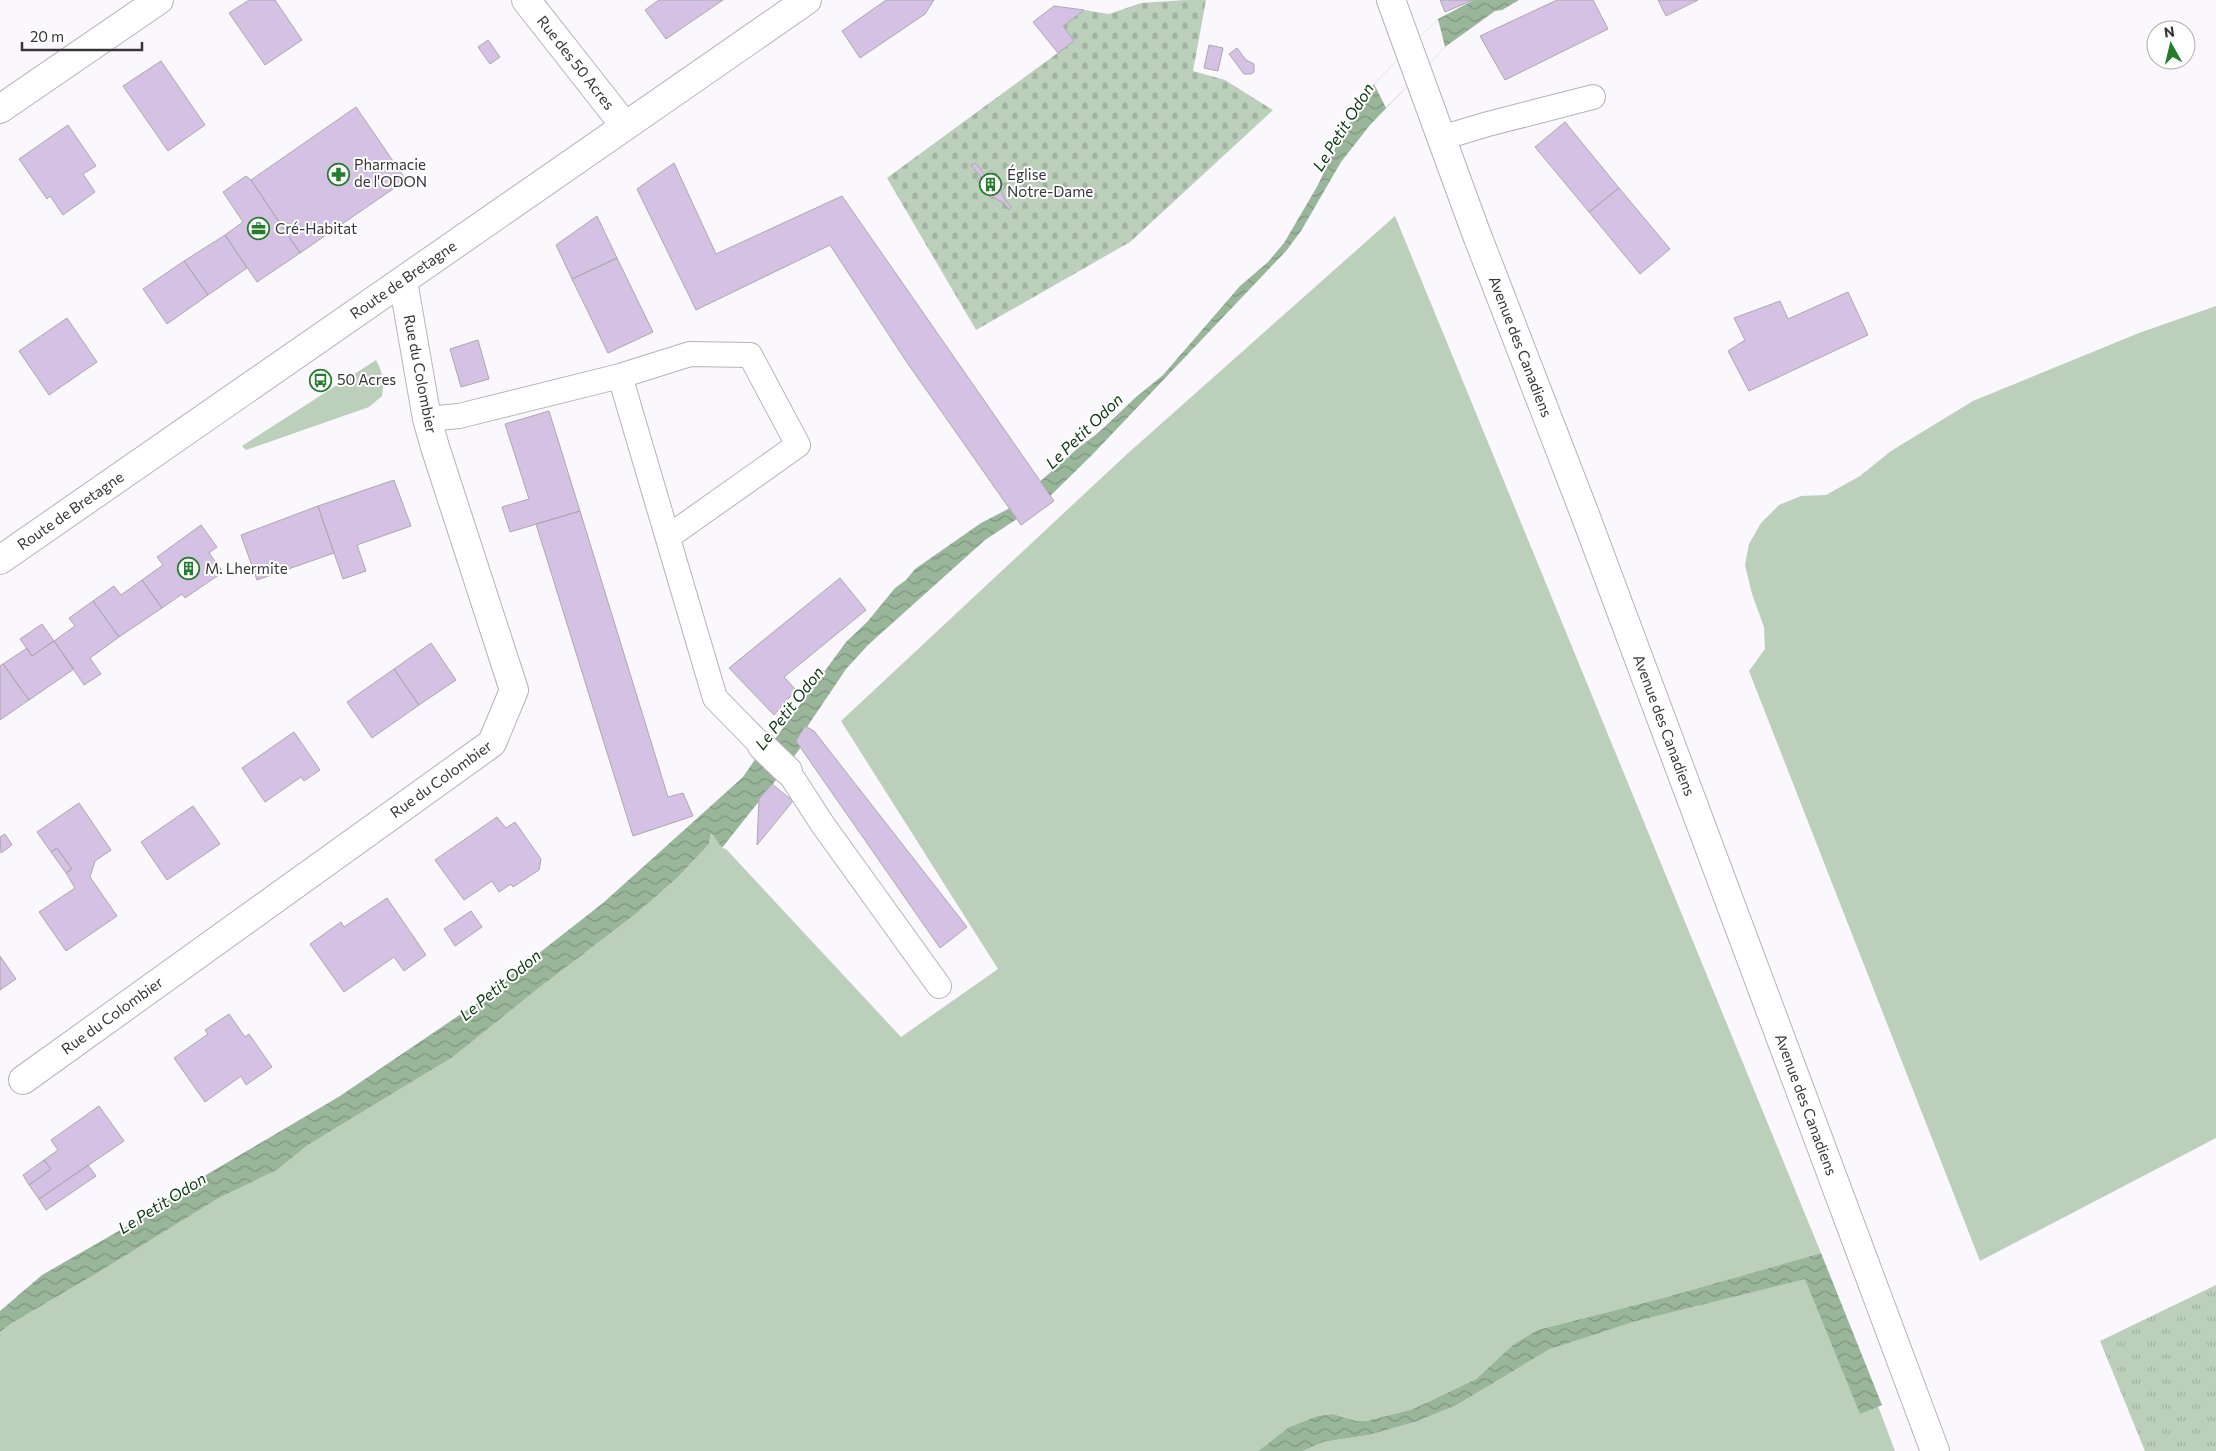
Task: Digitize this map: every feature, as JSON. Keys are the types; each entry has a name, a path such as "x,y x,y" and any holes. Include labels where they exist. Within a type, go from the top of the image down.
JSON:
{"main road":[{"path":"0,109 159,0"},
{"name":"Rue des 50 Acres","path":"526,0 625,126"},
{"name":"Route de Bretagne","path":"0,560 807,0"},
{"name":"Avenue des Canadiens","path":"1391,0 1441,138 1679,762 1935,1451"},
{"name":"Rue du Colombier","path":"23,1080 492,743 514,690 427,419 402,281"},
{"path":"762,746 788,771"}],"lane":[{"path":"1441,138 1593,97"},
{"path":"427,419 459,416 620,376 690,354 750,355 798,445 668,537"},
{"path":"620,376 715,698 762,746"},
{"path":"788,771 823,825 939,986"}],"green space":[{"path":"1206,0 1193,71 1225,80 1273,110 1130,242 976,330 887,178 1074,41 1063,26 1084,10 1109,14 1141,3"},
{"path":"1395,216 1821,1253 1663,1298 1537,1330 1514,1344 1476,1379 1413,1409 1366,1421 1356,1421 1333,1414 1317,1416 1289,1427 1258,1451 0,1451 0,1332 219,1198 277,1170 308,1145 453,1057 637,913 677,878 709,844 711,833 722,848 726,849 901,1037 998,969 841,721 1126,455"},
{"path":"2216,306 2216,1138 1980,1261 1749,671 1765,649 1764,627 1752,594 1745,565 1749,544 1761,523 1779,505 1801,496 1826,495 1860,476 1891,451 1973,401 2139,333"},
{"path":"376,360 382,378 382,396 369,407 246,450 242,446"},
{"path":"1806,1278 1860,1413 1878,1406 1895,1451 1303,1451 1323,1442 1369,1435 1415,1422 1455,1406 1550,1349 1580,1338 1633,1322"},
{"path":"2216,1285 2216,1451 2145,1451 2100,1341"}],"water":[{"path":"1474,0 1519,0 1502,10 1495,11 1445,47 1370,125 1341,162 1301,231 1286,251 1092,455 1046,500 985,540 868,645 846,669 807,727 805,726 796,741 801,747 722,848 711,833 709,844 677,878 637,913 453,1057 308,1145 277,1170 219,1198 0,1332 0,1311 42,1275 136,1221 206,1175 340,1096 489,995 491,997 507,978 603,903 743,777 756,758 775,739 846,642 868,621 895,588 906,580 915,569 981,523 1010,508 1163,375 1240,286 1268,262 1284,243 1318,185 1340,138 1374,84 1438,19"},
{"path":"1821,1253 1882,1405 1860,1414 1805,1279 1633,1322 1550,1349 1455,1406 1415,1422 1369,1435 1323,1442 1303,1451 1258,1451 1289,1427 1317,1416 1333,1414 1356,1421 1366,1421 1413,1409 1476,1379 1514,1344 1537,1330 1663,1298"}],"pier":[{"path":"1438,19 1445,47 1386,108 1374,84"}],"building":[{"path":"249,0 275,0 302,40 265,65 229,13"},
{"path":"659,0 723,0 666,39 645,10"},
{"path":"886,0 934,0 925,14 860,58 842,31"},
{"path":"1440,0 1473,0 1445,12"},
{"path":"1557,0 1593,0 1608,29 1505,80 1480,36"},
{"path":"1658,0 1698,0 1666,16"},
{"path":"1054,6 1084,10 1063,26 1074,41 1058,53 1033,22"},
{"path":"488,40 500,57 490,64 478,47"},
{"path":"1209,45 1223,48 1218,71 1204,68"},
{"path":"1237,48 1246,60 1254,64 1254,72 1251,74 1244,74 1229,54"},
{"path":"161,61 205,125 168,151 123,86"},
{"path":"356,107 406,180 300,253 251,180"},
{"path":"1565,122 1619,188 1589,212 1535,147"},
{"path":"68,125 96,166 83,174 95,192 63,215 50,196 47,199 19,159"},
{"path":"674,163 716,254 842,196 1054,501 1021,525 906,361 830,245 696,310 637,189"},
{"name":"Église Notre-Dame","path":"975,163 985,175 991,170 1005,187 1001,191 1011,207 1009,210 1004,203 993,197 992,199 977,181 981,177 971,165"},
{"name":"Cré-Habitat","path":"246,176 251,180 300,253 257,282 225,235 243,222 223,192"},
{"path":"1619,188 1670,249 1640,274 1589,212"},
{"path":"597,216 617,258 572,279 556,245"},
{"path":"225,235 247,268 208,295 184,261"},
{"path":"617,258 653,332 608,353 572,279"},
{"path":"184,261 208,295 167,324 143,289"},
{"path":"1848,292 1868,335 1749,391 1728,351 1745,340 1734,318 1780,301 1788,319"},
{"path":"67,318 97,362 49,395 19,351"},
{"path":"478,340 489,379 461,387 450,349"},
{"path":"549,411 580,511 510,532 502,507 529,499 505,424"},
{"path":"394,480 411,526 357,545 366,571 343,579 318,506"},
{"path":"318,506 334,553 257,580 241,535"},
{"path":"580,511 668,797 683,793 693,816 633,836 536,524"},
{"name":"M. Lhermite","path":"201,525 217,547 209,553 223,572 185,598 182,594 162,608 142,580 163,565 157,557"},
{"path":"840,578 866,610 784,677 796,690 774,715 729,668"},
{"path":"142,580 162,608 119,637 93,601 114,586 121,595"},
{"path":"93,601 119,637 90,658 101,674 84,685 54,641 75,626 69,618"},
{"path":"42,624 54,641 32,656 20,639"},
{"path":"54,641 74,669 29,700 3,664 27,648 32,656"},
{"path":"431,643 456,680 419,705 394,669"},
{"path":"3,664 29,700 0,720 0,666"},
{"path":"394,669 419,705 372,738 347,702"},
{"path":"805,726 814,731 967,927 940,948 796,741"},
{"path":"294,732 320,770 304,781 301,777 265,802 242,768"},
{"path":"772,784 793,801 757,845 759,799"},
{"path":"79,803 111,850 95,861 90,877 117,916 66,951 39,912 75,888 66,873 72,869 57,848 51,852 37,832"},
{"path":"193,806 220,844 167,880 141,842"},
{"path":"497,817 506,828 515,822 541,859 539,870 513,887 511,884 499,892 492,881 464,900 435,860"},
{"path":"5,834 12,845 1,853 0,837"},
{"path":"57,848 72,869 66,873 51,852"},
{"path":"387,898 426,955 404,971 394,957 344,992 310,944 341,922 344,927"},
{"path":"471,911 482,927 455,946 444,929"},
{"path":"0,956 16,979 0,990"},
{"path":"229,1014 245,1037 249,1034 272,1067 246,1085 241,1076 205,1102 174,1058 208,1034 205,1030"},
{"path":"99,1106 124,1141 39,1199 29,1185 51,1169 44,1160 58,1150 51,1140"},
{"path":"44,1160 51,1169 29,1185 23,1175"},
{"path":"88,1165 96,1176 46,1210 39,1199"}],"place":[{"name":"Pharmacie de l'ODON","path":"338,174"},
{"name":"Église Notre-Dame","path":"991,184"},
{"name":"Cré-Habitat","path":"259,229"},
{"name":"50 Acres","path":"321,380"},
{"name":"M. Lhermite","path":"189,569"}],"water label":[{"name":"Le Petit Odon","path":"1343,127"},
{"name":"Le Petit Odon","path":"1084,431"},
{"name":"Le Petit Odon","path":"789,708"},
{"name":"Le Petit Odon","path":"500,985"},
{"name":"Le Petit Odon","path":"162,1203"}]}
